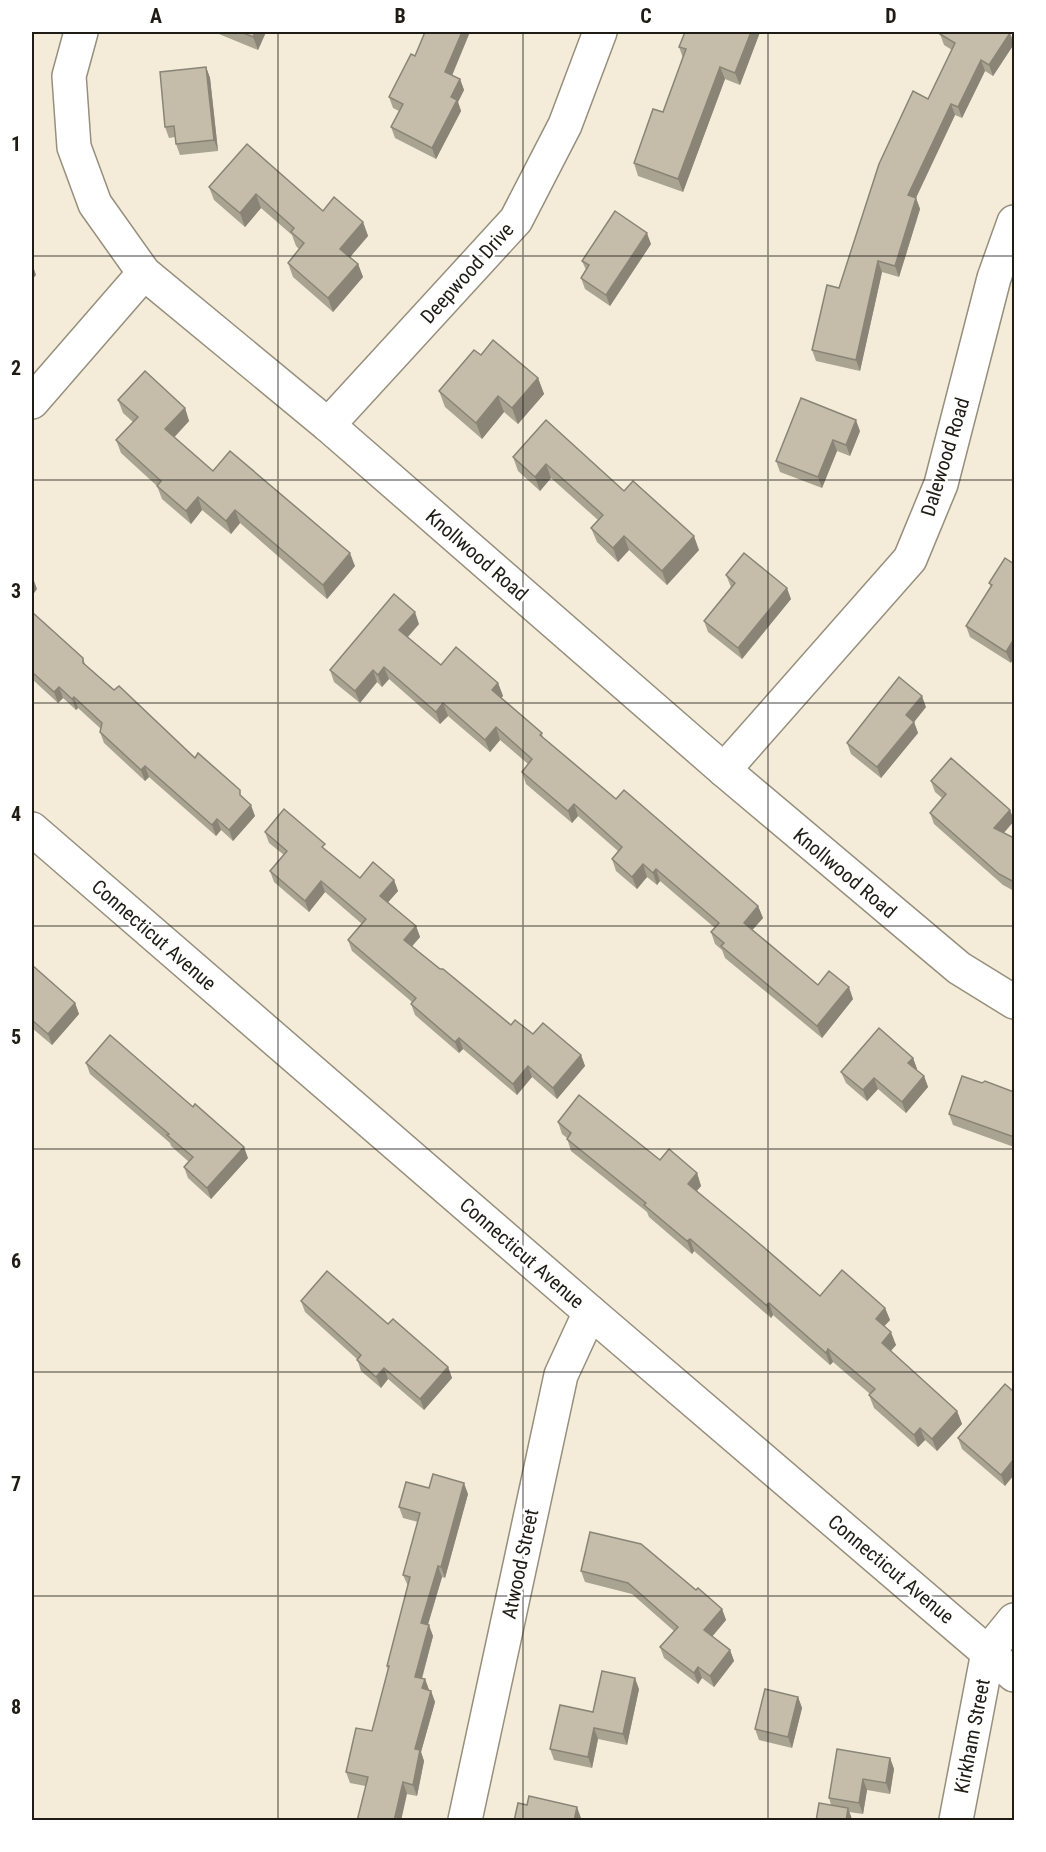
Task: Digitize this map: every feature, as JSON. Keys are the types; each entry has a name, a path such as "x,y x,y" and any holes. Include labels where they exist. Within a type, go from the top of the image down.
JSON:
{"street":[{"name":"Knollwood Road","path":"81,32 69,76 74,147 95,204 144,273 328,425 724,770 959,968 1014,1002"},
{"name":"Deepwood Drive","path":"328,425 516,220 565,125 600,32"},
{"name":"Dalewood Road","path":"724,770 910,559 941,484 994,278 1014,222"},
{"path":"32,402 144,273"},
{"name":"Connecticut Avenue","path":"33,833 1014,1675"},
{"name":"Atwood Street","path":"465,1821 561,1375 591,1312"},
{"path":"988,1652 1014,1620"},
{"name":"Kirkham Street","path":"956,1821 988,1652"}],"building":[{"path":"241,32 255,32 253,37"},
{"path":"425,32 462,32 445,72 460,79 451,97 457,100 432,148 391,127 403,104 389,97 411,54 415,56"},
{"path":"685,32 751,32 735,73 720,67 678,179 634,163 653,109 663,112 686,49 679,47"},
{"path":"942,32 1010,33 989,65 981,60 958,107 951,104 908,195 916,198 895,266 878,261 856,360 812,350 827,285 839,288 879,164 913,91 928,99 955,43 940,34"},
{"path":"206,67 214,140 176,144 174,126 165,127 160,72"},
{"path":"247,144 323,211 334,197 363,222 340,249 358,264 328,298 288,263 304,243 291,232 294,228 256,194 240,213 209,187"},
{"path":"615,211 647,233 606,295 581,278 589,265 582,261"},
{"path":"493,340 538,378 512,408 498,396 476,423 439,391 474,350 481,355"},
{"path":"145,371 185,408 165,429 213,471 230,451 350,553 323,585 235,510 226,521 198,497 186,511 157,486 161,481 116,440 138,417 118,400"},
{"path":"801,398 856,420 846,445 833,440 818,477 776,461"},
{"path":"546,420 624,491 633,481 694,536 662,571 624,536 613,548 591,528 603,515 546,464 535,477 513,457"},
{"path":"744,553 787,588 738,648 704,621 735,583 726,575"},
{"path":"1005,558 1014,564 1014,639 1006,652 966,626 992,585 989,583"},
{"path":"394,594 415,612 399,630 441,665 456,647 498,683 492,690 542,733 540,735 616,799 624,790 758,906 744,923 818,985 829,971 849,987 817,1026 721,946 724,943 711,932 719,923 656,869 653,873 643,864 632,877 612,859 622,847 574,804 568,811 522,772 532,759 496,727 485,740 443,703 436,712 384,667 378,675 373,670 355,691 330,670"},
{"path":"32,612 83,658 83,663 114,690 119,686 195,758 198,753 240,790 240,795 251,805 229,830 217,819 212,825 145,766 141,770 100,732 102,723 74,697 72,699 59,687 54,692 32,672"},
{"path":"899,677 922,696 906,715 914,722 877,767 847,743"},
{"path":"951,758 1010,810 994,828 1014,838 1014,882 999,874 930,813 946,794 931,781"},
{"path":"284,809 325,844 322,847 360,878 373,862 394,880 380,896 416,926 404,940 511,1025 515,1020 533,1034 543,1023 581,1055 553,1088 528,1066 513,1084 459,1038 455,1042 411,1004 416,998 348,940 366,919 321,881 305,901 270,871 287,851 265,832"},
{"path":"32,965 75,1003 48,1034 32,1020"},
{"path":"879,1028 913,1058 908,1063 924,1076 902,1102 874,1078 863,1090 841,1072"},
{"path":"110,1035 193,1107 195,1104 244,1147 207,1188 184,1167 193,1157 86,1063"},
{"path":"962,1076 982,1083 985,1081 1014,1092 1014,1137 949,1114"},
{"path":"579,1095 660,1160 669,1149 697,1173 688,1184 820,1296 842,1270 885,1308 876,1319 891,1332 882,1343 957,1411 932,1439 920,1428 914,1435 869,1395 875,1389 828,1349 826,1353 769,1303 766,1305 690,1239 687,1241 644,1205 646,1203 567,1139 571,1133 558,1122"},
{"path":"327,1271 388,1324 393,1319 448,1367 420,1399 384,1368 376,1377 357,1360 361,1355 301,1301"},
{"path":"1005,1384 1014,1392 1014,1459 1001,1475 958,1438"},
{"path":"433,1474 464,1483 441,1567 438,1566 421,1623 429,1625 415,1677 425,1679 422,1688 431,1691 415,1749 420,1750 413,1785 403,1782 394,1821 357,1821 368,1777 346,1772 356,1728 372,1731 410,1577 403,1575 420,1513 399,1507 406,1482 429,1488"},
{"path":"590,1532 641,1544 722,1609 704,1630 730,1650 710,1676 698,1667 694,1673 660,1647 678,1627 628,1583 581,1571"},
{"path":"602,1671 635,1678 623,1734 594,1728 588,1757 550,1749 560,1705 593,1712"},
{"path":"765,1689 798,1697 788,1737 755,1729"},
{"path":"837,1749 890,1758 886,1783 863,1779 859,1803 829,1798"},
{"path":"529,1796 577,1807 574,1821 514,1821 518,1803 527,1805"},
{"path":"819,1803 848,1808 846,1821 816,1821"}]}
